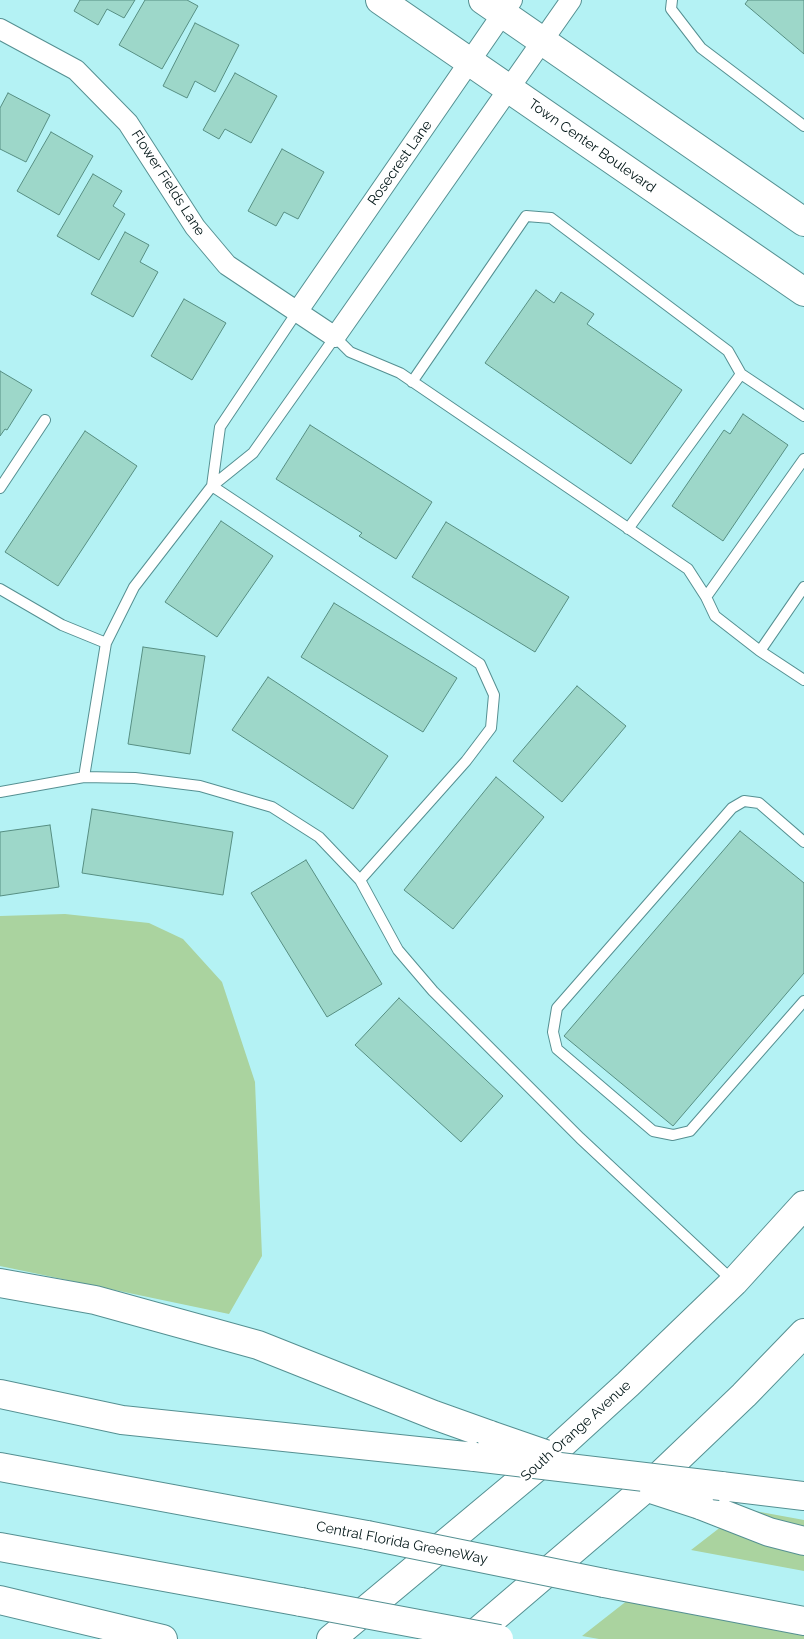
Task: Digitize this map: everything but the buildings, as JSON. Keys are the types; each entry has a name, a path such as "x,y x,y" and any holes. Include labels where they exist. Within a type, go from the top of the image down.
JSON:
{"main road":[{"name":"Town Center Boulevard","path":"380,0 804,292"},
{"path":"499,5 543,41 804,222"},
{"name":"South Orange Avenue","path":"331,1639 537,1467 628,1384 734,1282 804,1205"},
{"path":"0,1283 96,1300 258,1345 483,1446 700,1506 769,1532 804,1541"},
{"path":"469,1639 655,1480 744,1395 804,1333"},
{"path":"0,1394 122,1420 483,1446 721,1486 804,1496"},
{"name":"Central Florida GreeneWay","path":"0,1467 367,1535 804,1621"},
{"path":"0,1547 499,1639"},
{"path":"0,1600 163,1639"}],"street":[{"path":"335,337 571,0"},
{"name":"Rosecrest Lane","path":"297,312 470,62 499,5"},
{"name":"Flower Fields Lane","path":"0,29 76,70 128,123 195,227 226,266 335,337"}],"lane":[{"path":"672,0 671,9 702,48 804,126"},
{"path":"412,382 526,216 551,218 728,351 742,374 804,416"},
{"path":"212,486 220,428 297,312"},
{"path":"84,777 106,643 134,586 212,486 253,453 335,337 350,352 400,373 688,569 706,597 715,616 760,651 804,680"},
{"path":"628,529 742,374"},
{"path":"0,488 45,420"},
{"path":"706,597 804,459"},
{"path":"212,486 480,664 494,695 491,728 466,761 360,880"},
{"path":"760,651 804,586"},
{"path":"0,589 62,625 106,643"},
{"path":"0,792 84,777 135,778 200,786 272,807 319,837 360,880 398,950 433,991 580,1138 734,1282"},
{"path":"804,842 759,803 744,801 732,808 558,1008 553,1032 557,1049 653,1131 673,1135 690,1130 804,1001"}],"green space":[{"path":"65,914 149,923 183,939 222,982 255,1082 262,1256 229,1314 0,1266 0,916"},
{"path":"744,1509 804,1520 804,1571 691,1550"},
{"path":"642,1589 804,1621 804,1639 599,1639 582,1636"}]}
